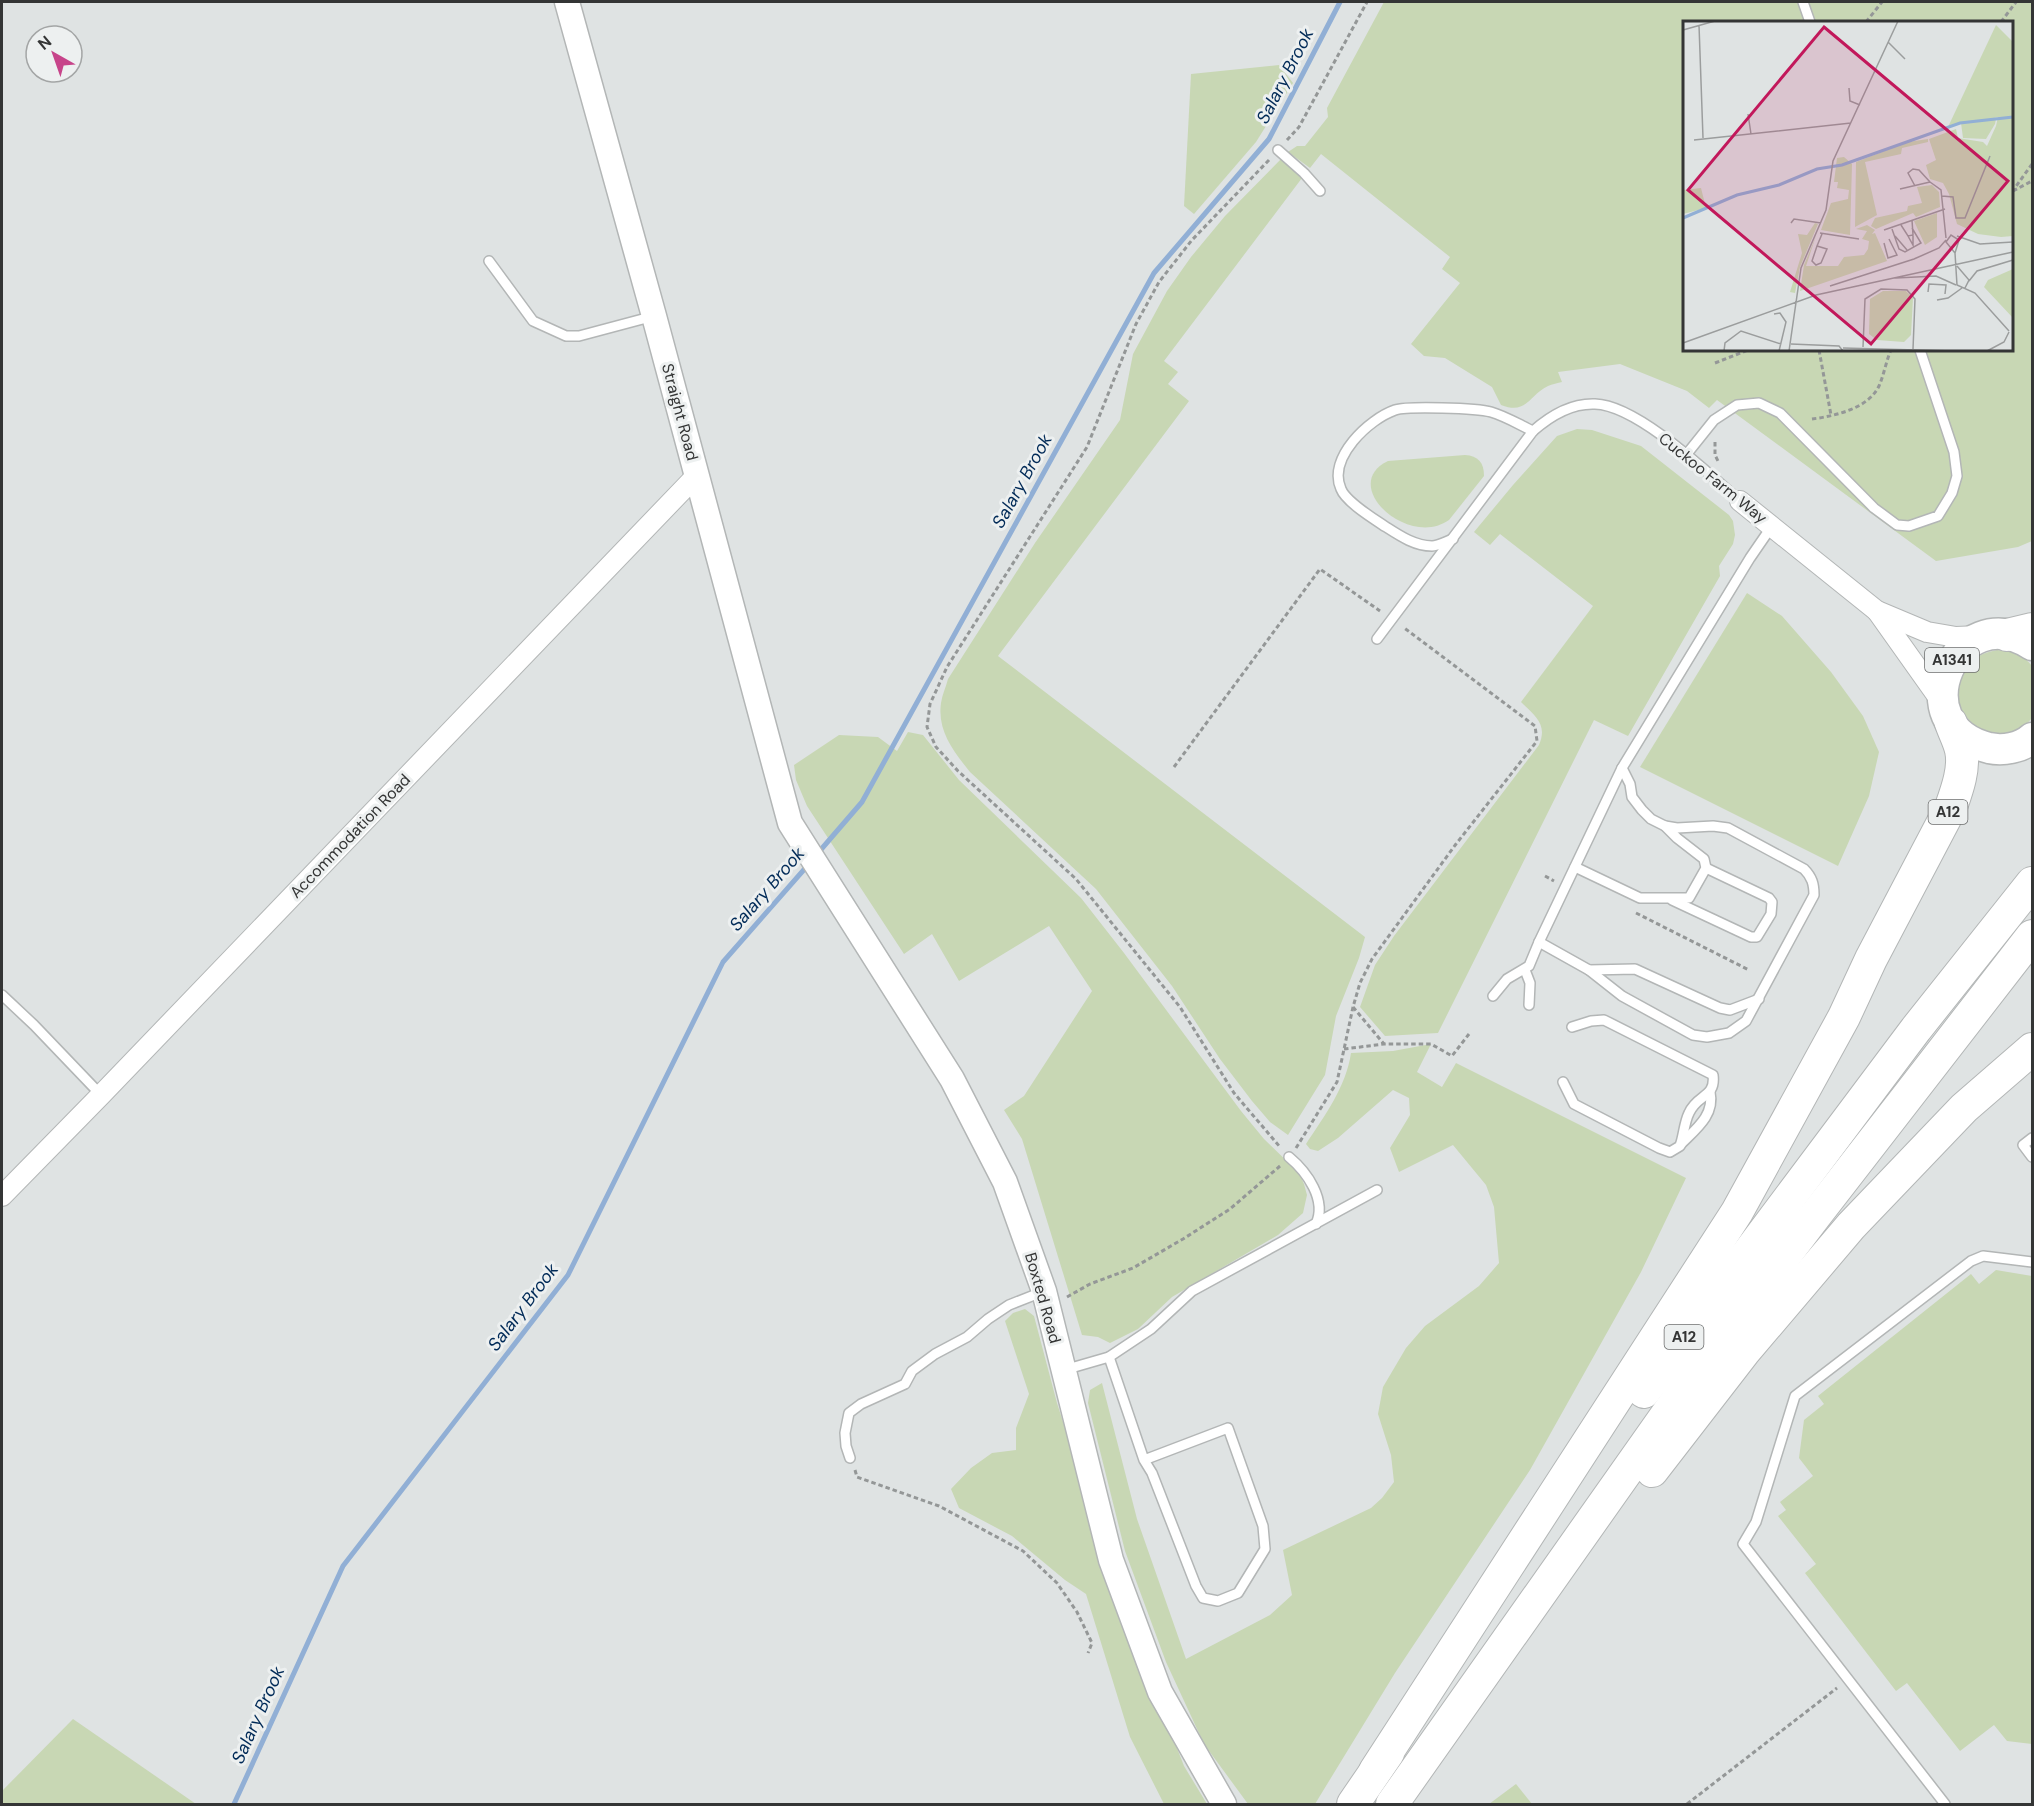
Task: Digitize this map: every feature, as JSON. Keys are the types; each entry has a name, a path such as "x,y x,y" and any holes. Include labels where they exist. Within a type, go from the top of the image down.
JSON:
{"highway":[{"name":"A12","path":"1353,1804 1737,1212 1787,1123 1951,807 1962,763 1961,751 1947,713"},
{"name":"A12","path":"1375,1771 1647,1386 1916,1029 2032,883"},
{"name":"A12","path":"1398,1796 1701,1366 2032,936"},
{"name":"A12","path":"1398,1796 1744,1352 1851,1226 1964,1108 2032,1049"}],"main road":[{"name":"A1341","path":"1947,713 1943,681 1952,660 1968,644 2015,636"},
{"path":"1947,713 1963,736 1978,745 1995,749 2013,748 2031,741"}],"street":[{"name":"Straight Road","path":"567,2 790,823"},
{"name":"Accommodation Road","path":"2,1196 697,475"},
{"name":"Cuckoo Farm Way","path":"1740,501 1877,610 1927,632 1956,637 2015,636"},
{"name":"Cuckoo Farm Way","path":"1877,610 1947,713"},
{"name":"Boxted Road","path":"790,823 952,1079 1005,1182 1044,1291 1111,1560 1160,1692 1224,1804"}],"lane":[{"path":"1803,2 1810,21"},
{"path":"1278,150 1320,191"},
{"path":"489,261 532,321 566,336 579,336 654,316"},
{"path":"1686,455 1714,420 1737,405 1759,403 1780,413 1874,508 1897,525 1909,526 1938,516 1952,493 1957,476 1954,452 1920,351"},
{"name":"Cuckoo Farm Way","path":"1377,639 1533,431 1543,422 1567,408 1595,404 1615,408 1642,422 1686,455 1740,501"},
{"path":"1453,538 1433,546 1406,540 1361,510 1341,491 1338,478 1344,454 1353,441 1370,424 1397,409 1453,408 1491,412 1533,431"},
{"path":"1529,1005 1530,983 1527,968 1622,768 1772,526"},
{"path":"1539,942 1589,970 1622,996 1693,1035 1707,1037 1729,1033 1746,1021 1814,895 1811,876 1804,869 1728,828 1713,826 1677,828 1665,826 1651,819 1632,797 1630,784 1622,768"},
{"path":"1575,867 1640,898 1689,898 1706,867 1704,859 1665,826"},
{"path":"1664,897 1751,937 1757,937 1771,914 1772,902 1769,898 1706,867"},
{"path":"1493,996 1507,979 1527,968"},
{"path":"1589,970 1635,969 1720,1008 1730,1010 1759,999"},
{"path":"2,995 101,1095"},
{"path":"1572,1027 1591,1021 1604,1020 1713,1075 1714,1084 1710,1092 1699,1099 1689,1112 1680,1146"},
{"path":"1563,1082 1574,1104 1670,1152 1680,1146 1702,1123 1712,1101 1710,1092"},
{"path":"2032,1138 2023,1145 2032,1157"},
{"path":"1289,1157 1311,1180 1318,1199 1320,1216 1316,1224"},
{"path":"1064,1370 1109,1357 1151,1329 1192,1291 1377,1190"},
{"path":"1945,1804 1743,1544 1756,1522 1795,1396 1971,1261 1983,1256 2032,1262"},
{"path":"850,1458 845,1432 849,1413 861,1404 905,1384 912,1371 935,1354 967,1337 1009,1305 1044,1291"},
{"path":"1109,1357 1144,1460 1152,1473 1196,1586 1203,1598 1218,1601 1238,1593 1264,1549 1263,1526 1228,1428 1144,1460"}],"path":[{"path":"1289,1157 1234,1093 1180,1007 1076,879 958,771 936,747 927,727 930,704 947,667 1087,447 1136,324 1159,282 1192,240 1299,127 1367,2"},
{"path":"1867,21 1882,2"},
{"path":"2002,21 2016,2"},
{"path":"2013,191 2032,164"},
{"path":"2013,191 2032,181"},
{"path":"1715,363 1745,351"},
{"path":"1818,351 1831,416"},
{"path":"1812,419 1831,416 1862,404 1878,388 1891,351"},
{"path":"1717,436 1714,445 1719,465"},
{"path":"1044,1291 1063,1299 1090,1284 1133,1268 1230,1209 1289,1157 1305,1136 1337,1082 1353,1007 1360,983 1372,959 1456,844 1537,741 1535,726 1320,569 1174,767"},
{"path":"1545,876 1556,882"},
{"path":"1634,911 1749,970"},
{"path":"1353,1007 1383,1044"},
{"path":"1344,1049 1383,1044 1431,1044 1452,1056 1469,1034"},
{"path":"850,1458 857,1477 939,1506 1023,1551 1056,1583 1077,1612 1092,1643 1088,1653"},
{"path":"1687,1804 1843,1684"}],"green space":[{"path":"1384,2 2032,2 2032,541 2018,547 1936,561 1717,400 1709,408 1687,391 1620,364 1558,372 1562,382 1541,390 1522,406 1516,408 1501,405 1492,387 1445,358 1424,356 1411,344 1460,283 1442,269 1450,257 1321,154 1310,168 1288,152 1297,146 1305,146 1328,117 1327,108"},
{"path":"1279,65 1293,83 1256,142 1194,214 1184,206 1191,74"},
{"path":"1281,159 1302,178 1164,361 1178,372 1168,384 1189,401 998,656 1365,937 1336,1016 1325,1075 1288,1135 1270,1122 1252,1101 1220,1059 1172,986 1096,889 970,772 948,740 940,713 948,679 1035,543 1120,420 1133,354 1167,291 1191,257 1225,216"},
{"path":"1577,429 1592,430 1641,446 1729,515 1733,521 1735,535 1733,544 1719,566 1720,576 1628,736 1594,720 1438,1033 1385,1036 1360,1007 1375,965 1394,936 1539,745 1542,731 1539,721 1521,702 1593,606 1500,534 1490,545 1474,532 1557,436"},
{"path":"1465,455 1479,461 1483,467 1484,476 1449,520 1433,527 1415,526 1398,520 1384,510 1375,498 1371,484 1375,472 1388,461"},
{"path":"1747,593 1782,616 1831,672 1863,716 1879,752 1869,796 1838,866 1640,767"},
{"path":"1997,650 2016,654 2032,666 2032,718 2018,730 2002,734 1987,732 1974,725 1964,713 1958,699 1958,683 1966,668 1979,656"},
{"path":"908,732 923,735 959,780 1081,898 1241,1111 1264,1139 1299,1173 1304,1184 1307,1195 1303,1213 1278,1235 1172,1297 1138,1329 1110,1343 1098,1337 1082,1335 1022,1139 1004,1110 1024,1096 1092,991 1049,926 959,981 932,934 904,954 807,806 796,780 794,765 839,735 878,737 897,751"},
{"path":"1431,1044 1417,1072 1442,1087 1456,1063 1686,1178 1641,1272 1530,1470 1395,1673 1315,1804 1248,1804 1204,1744 1166,1662 1125,1551 1088,1403 1090,1390 1102,1383 1137,1519 1186,1659 1270,1615 1292,1595 1283,1550 1371,1508 1394,1482 1391,1455 1378,1414 1383,1387 1406,1348 1425,1326 1479,1286 1499,1263 1494,1207 1486,1185 1453,1145 1399,1172 1390,1148 1410,1115 1409,1098 1393,1090 1338,1138 1318,1151 1310,1149 1306,1144 1340,1089 1351,1053 1393,1051"},
{"path":"1996,1270 2032,1276 2032,1744 2007,1741 1994,1725 1960,1751 1907,1683 1896,1691 1805,1573 1816,1564 1778,1516 1786,1510 1780,1502 1813,1476 1799,1458 1804,1420 1824,1404 1818,1396 1971,1274 1979,1284"},
{"path":"1025,1309 1034,1316 1057,1403 1150,1696 1175,1743 1184,1766 1207,1804 1164,1804 1130,1737 1086,1594 1065,1580 1012,1536 959,1508 951,1489 971,1468 992,1453 1016,1450 1016,1428 1029,1394 1005,1321 1013,1313"},
{"path":"73,1719 196,1804 2,1804 2,1791"},
{"path":"1516,1784 1532,1804 1489,1804"}],"waterway":[{"name":"Salary Brook","path":"818,853 862,802 1154,273 1269,139 1340,2"},
{"name":"Salary Brook","path":"234,1804 343,1566 568,1275 723,962 808,865"}]}
